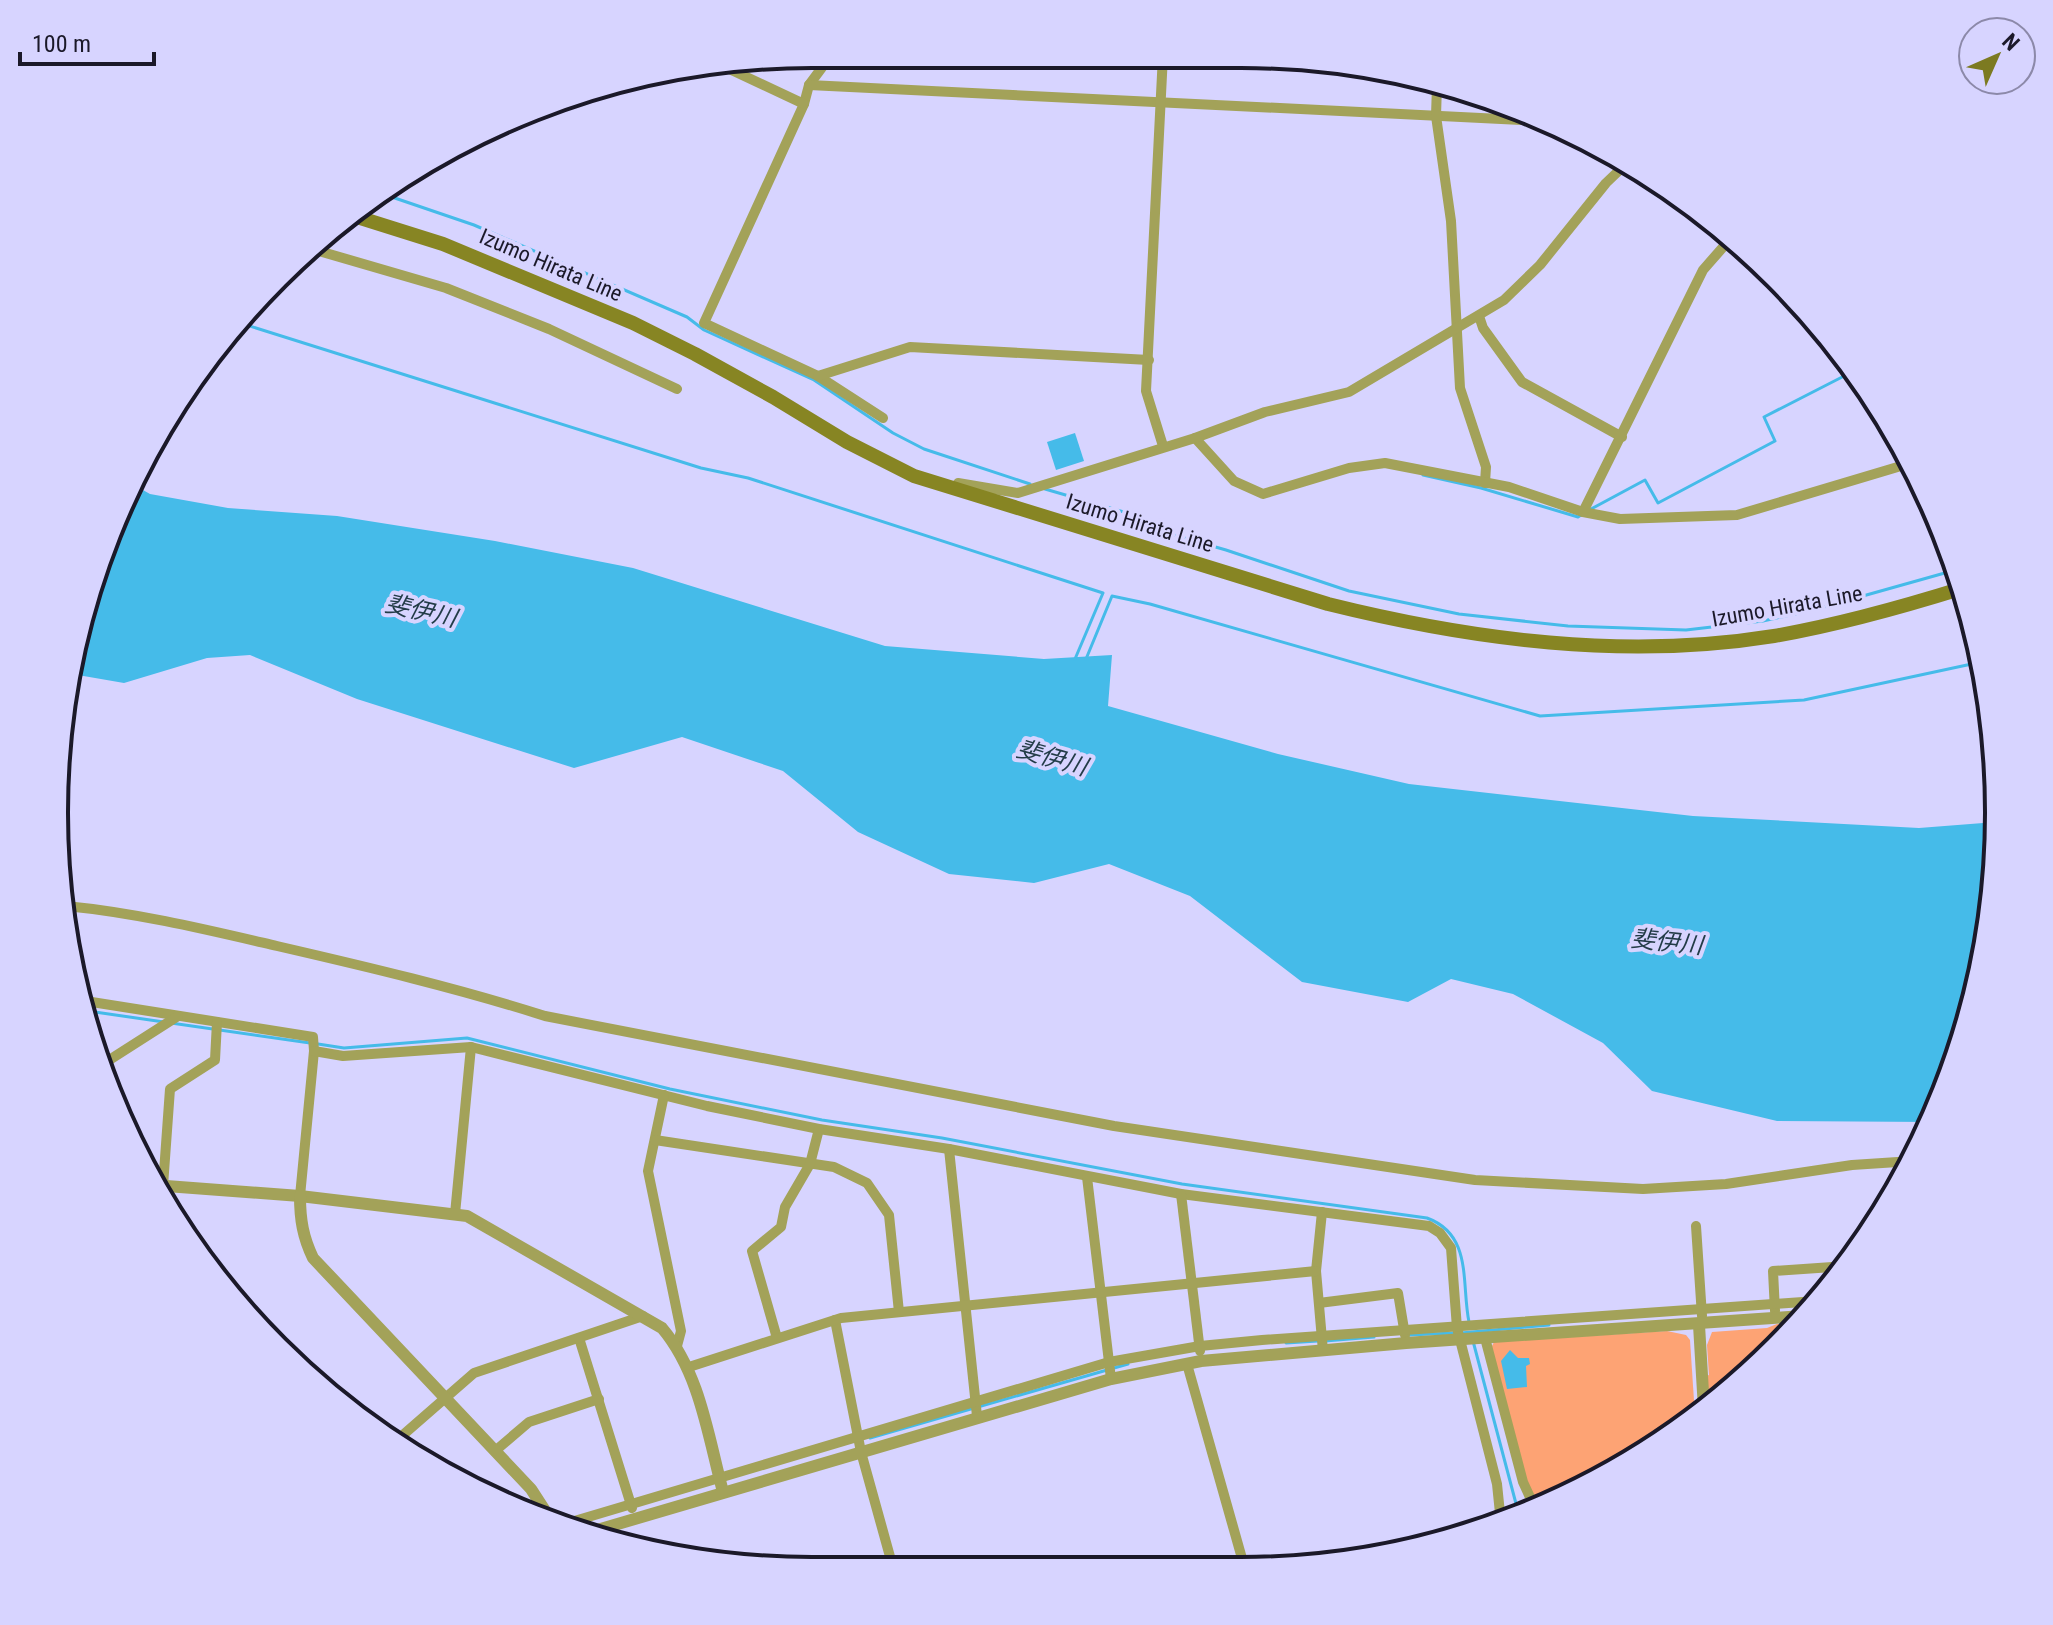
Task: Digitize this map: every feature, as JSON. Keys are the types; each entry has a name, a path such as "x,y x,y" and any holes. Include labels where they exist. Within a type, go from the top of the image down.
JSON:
{"main road":[{"name":"Izumo Hirata Line","path":"364,218 443,244 633,323 695,354 847,442 914,476 1328,604 1380,617 1494,638 1550,643 1638,646 1713,643 1815,627 1951,592"}],"street":[{"path":"822,68 809,85 804,104 704,323 818,376 883,418"},
{"path":"1162,68 1146,391 1163,446"},
{"path":"736,72 804,104"},
{"path":"809,85 1510,119"},
{"path":"1437,94 1436,116 1451,221 1460,388 1486,467 1485,483"},
{"path":"914,476 1018,493 1195,438 1265,412 1349,392 1504,300 1540,265 1618,171"},
{"path":"1583,512 1703,270 1723,247"},
{"path":"323,252 446,288 549,329 677,389"},
{"path":"1479,316 1483,328 1522,382 1622,437"},
{"path":"818,376 910,347 1149,360"},
{"path":"1195,438 1234,481 1263,494 1349,468 1385,463 1509,487 1583,512 1620,519 1737,515 1899,467"},
{"path":"74,907 151,918 236,936 447,986 558,1019 1114,1126 1446,1176 1643,1189 1726,1184 1852,1165 1897,1162"},
{"path":"92,1002 313,1037 300,1196 304,1239 313,1258 531,1489 541,1505"},
{"path":"111,1059 178,1016"},
{"path":"160,1170 170,1089 215,1060 217,1022"},
{"path":"314,1051 343,1056 471,1047 664,1095 819,1129 949,1149 1181,1194 1429,1226 1440,1233 1451,1248 1458,1334 1501,1509"},
{"path":"455,1214 471,1047"},
{"path":"664,1095 648,1171 681,1331 677,1346"},
{"path":"777,1338 752,1251 781,1227 785,1207 810,1164 819,1129"},
{"path":"655,1140 834,1167 867,1183 889,1215 899,1312"},
{"path":"949,1149 977,1410"},
{"path":"1087,1177 1111,1379"},
{"path":"168,1186 300,1196 467,1216 662,1328 689,1367 723,1492"},
{"path":"1181,1194 1201,1361"},
{"path":"1322,1212 1316,1271 1323,1351"},
{"path":"1696,1226 1704,1395"},
{"path":"1775,1310 1773,1271 1830,1267"},
{"path":"689,1367 835,1320 1316,1271"},
{"path":"1319,1303 1398,1293 1406,1337"},
{"path":"606,1528 861,1452 1109,1362 1200,1346 1322,1336 1406,1337 1550,1327 1701,1325 1798,1305"},
{"path":"1458,1334 1485,1338 1644,1312 1701,1309 1775,1310 1791,1313"},
{"path":"1644,1312 1646,1327"},
{"path":"403,1435 474,1373 643,1316"},
{"path":"835,1320 861,1452 890,1557"},
{"path":"580,1519 858,1437 1111,1379 1201,1361 1323,1351 1406,1337"},
{"path":"579,1338 636,1519"},
{"path":"1485,1338 1523,1482 1530,1498"},
{"path":"1187,1364 1242,1557"},
{"path":"495,1451 529,1422 599,1399"}],"shaded area":[{"path":"1781,1324 1707,1392 1707,1345 1712,1332 1767,1328"},
{"path":"1667,1331 1686,1335 1690,1340 1694,1403 1613,1457 1533,1496 1527,1484 1491,1348 1494,1342"}],"water":[{"path":"1075,433 1084,461 1056,470 1047,442"},
{"name":"斐伊川","path":"142,490 150,494 228,508 337,516 495,541 633,568 885,646 1044,659 1112,655 1108,706 1278,754 1409,784 1693,816 1919,828 1985,823 1979,910 1960,1005 1917,1122 1777,1121 1652,1091 1603,1043 1513,994 1451,979 1408,1002 1302,982 1190,896 1109,864 1034,883 949,874 858,832 783,771 682,737 574,768 357,699 250,655 207,658 124,683 81,675 108,573"},
{"path":"1510,1350 1518,1358 1529,1358 1530,1364 1526,1366 1527,1387 1507,1389 1501,1361"}],"waterway":[{"path":"393,197 474,225 687,317 704,330 814,380 893,433 924,449 1030,484"},
{"path":"250,326 701,468 748,478 1103,593 1075,659"},
{"path":"1591,509 1645,480 1658,503 1775,441 1764,417 1844,376"},
{"path":"1423,475 1481,488 1578,517 1581,515"},
{"path":"1045,489 1141,517 1153,529 1349,591 1459,614 1568,626 1686,630 1763,621 1945,573"},
{"path":"1086,659 1112,596 1150,604 1540,716 1804,700 1970,664"},
{"path":"95,1012 164,1022"},
{"path":"171,1023 310,1043"},
{"path":"318,1044 344,1048 467,1038 670,1089 822,1120 942,1138 1182,1184 1427,1218 1442,1226 1458,1248 1469,1322"},
{"path":"1461,1333 1549,1325"},
{"path":"1409,1335 1454,1333"},
{"path":"1325,1341 1374,1337"},
{"path":"1286,1343 1318,1341"},
{"path":"1473,1341 1516,1503"},
{"path":"870,1438 1128,1364"}]}
